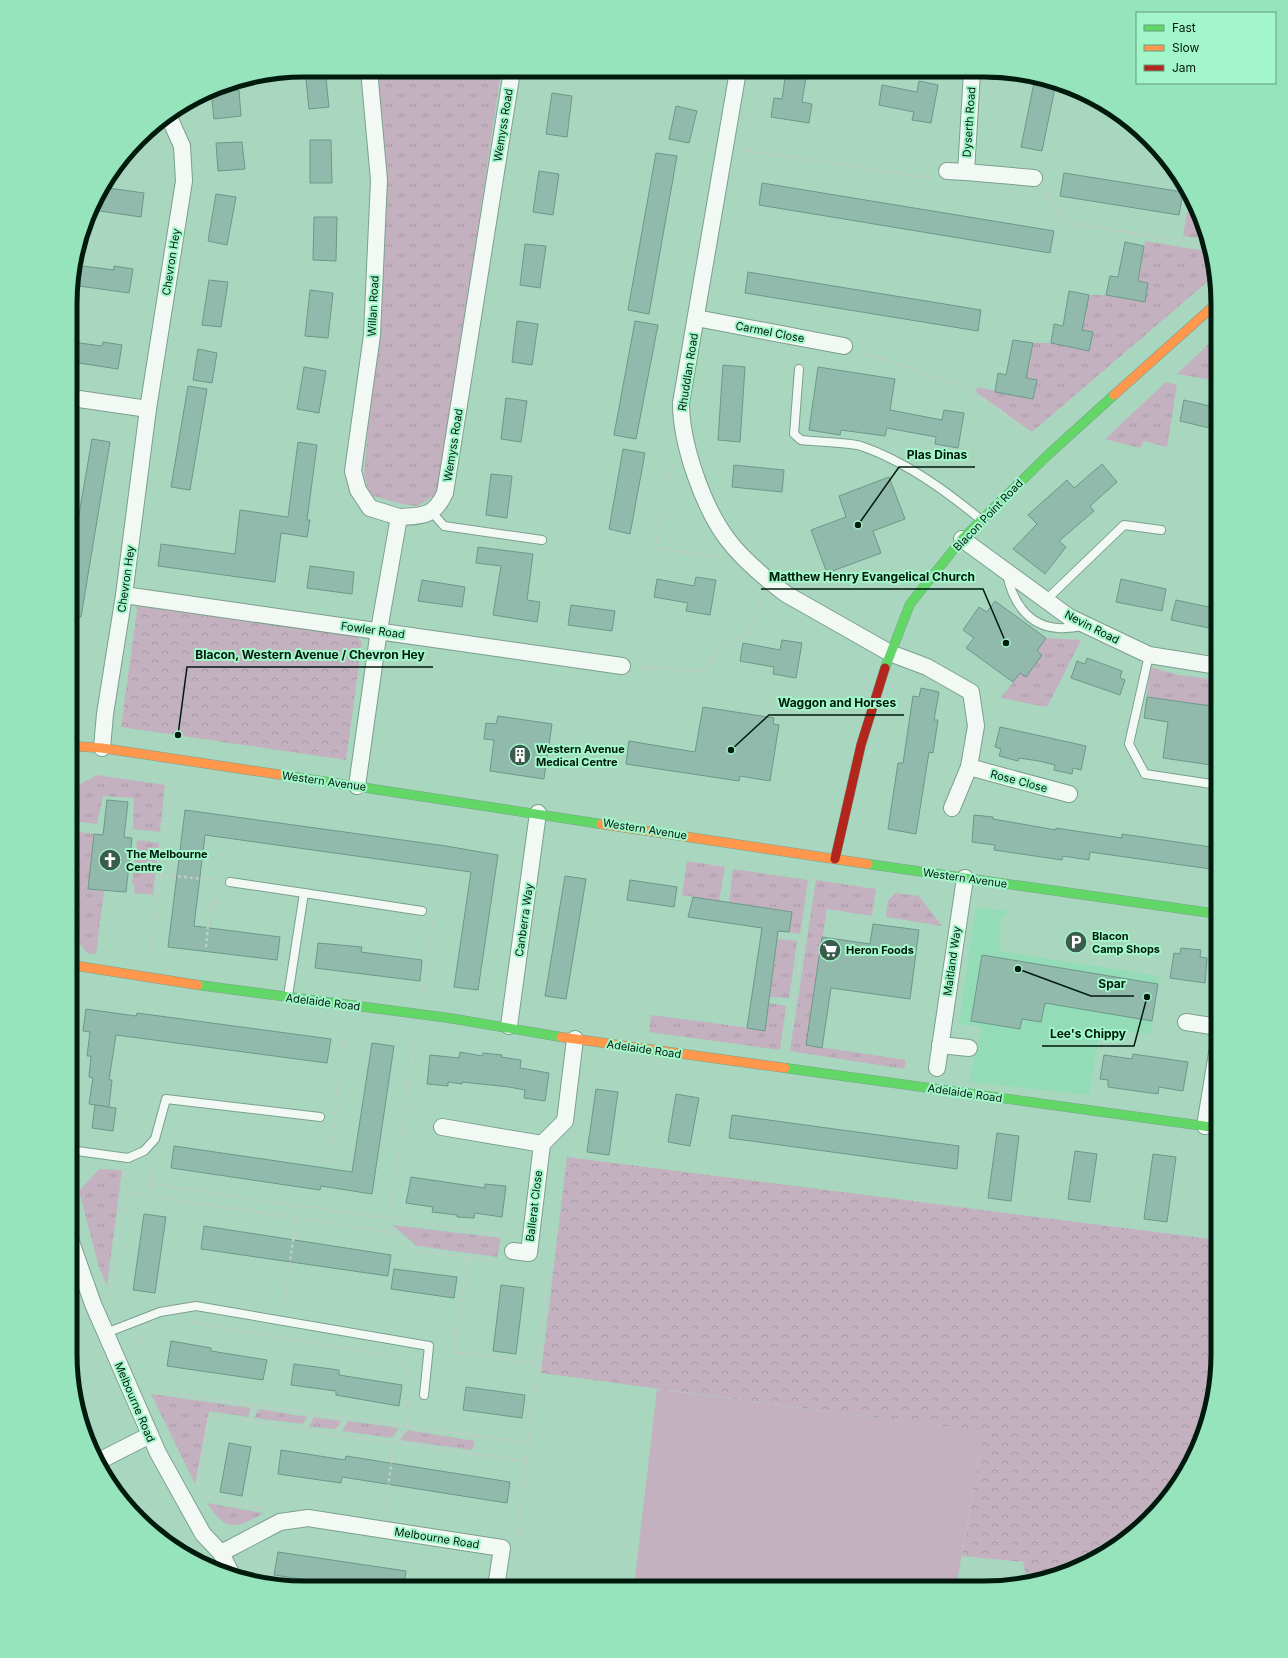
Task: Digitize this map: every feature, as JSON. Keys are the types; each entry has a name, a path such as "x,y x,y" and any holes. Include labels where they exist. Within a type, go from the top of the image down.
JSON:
{"street":[{"name":"Willan Road","path":"370,77 379,180 372,335 353,471 358,490 370,508 399,517"},
{"name":"Wemyss Road","path":"431,511 439,506 445,493 511,77"},
{"name":"Rhuddlan Road","path":"737,77 681,403 681,422 693,468 711,512 728,540 772,583 786,594 890,652"},
{"name":"Dyserth Road","path":"966,172 972,77"},
{"name":"Chevron Hey","path":"102,748 124,595 148,409 184,181 182,146 171,121"},
{"name":"Dyserth Road","path":"946,171 1034,178"},
{"name":"Blacon Point Road","path":"835,859 861,745 890,652 910,604 962,539 981,520 1050,453 1211,308"},
{"name":"Carmel Close","path":"696,318 844,346"},
{"path":"77,399 148,409"},
{"path":"357,786 379,630 399,517 423,516 431,511"},
{"name":"Nevin Road","path":"962,539 1069,617 1149,655 1211,665"},
{"name":"Fowler Road","path":"124,595 379,630 622,666"},
{"path":"890,652 927,667 971,692 976,726 969,767 952,808"},
{"name":"Western Avenue","path":"77,746 102,748 817,855 835,859 1211,913"},
{"name":"Rose Close","path":"969,767 1069,794"},
{"name":"Canberra Way","path":"509,1026 538,813"},
{"name":"Maitland Way","path":"937,1068 965,878"},
{"name":"Adelaide Road","path":"77,966 147,979 509,1026 575,1039 1211,1127"},
{"path":"1186,1022 1211,1026"},
{"path":"442,1127 542,1144 565,1121 575,1039"},
{"path":"940,1044 969,1048"},
{"name":"Ballerat Close","path":"507,1256 529,1253 542,1144"},
{"name":"Melbourne Road","path":"77,1259 93,1304 150,1435 190,1499 203,1534 222,1553 229,1568"},
{"path":"102,1459 150,1435"},
{"name":"Melbourne Road","path":"222,1553 280,1522 308,1518 502,1548"},
{"path":"497,1581 502,1548"}],"lane":[{"path":"799,369 794,434 801,440 860,446 894,461 948,493 981,520"},
{"path":"431,511 444,526 542,540"},
{"path":"1046,600 1124,525 1161,530"},
{"path":"1006,571 1014,600 1030,617 1042,624 1058,628 1088,626"},
{"path":"1149,655 1129,744 1145,774 1211,784"},
{"path":"230,882 422,911"},
{"path":"288,997 304,893"},
{"path":"77,1151 128,1158 144,1151 155,1139 166,1099 320,1116"},
{"path":"106,1333 160,1312 196,1306 428,1346 424,1395"}],"path":[{"path":"726,146 762,154 934,178 936,169 946,171"},
{"path":"1034,178 1045,186 1046,195 1062,219 1072,223 1203,245"},
{"path":"844,346 956,384 1000,410 1050,453"},
{"path":"687,443 674,454 655,548 733,559 734,547"},
{"path":"622,666 701,671 731,640 744,640 772,583"},
{"path":"147,979 175,759"},
{"path":"781,1068 817,855"},
{"path":"160,875 230,882"},
{"path":"206,947 210,903 217,904 220,881"},
{"path":"388,1219 434,913 422,911"},
{"path":"329,1163 349,1005"},
{"path":"150,1196 155,1139"},
{"path":"93,1304 108,1303 128,1158"},
{"path":"150,1184 506,1236"},
{"path":"124,1193 396,1233 418,1251 468,1257 507,1256"},
{"path":"282,1321 296,1218"},
{"path":"468,1257 454,1352 538,1364"},
{"path":"502,1548 515,1550 550,1268 536,1266"},
{"path":"186,1321 394,1357 405,1366 412,1389"},
{"path":"117,1358 131,1350 144,1331"},
{"path":"129,1388 528,1444"},
{"path":"382,1530 394,1442 407,1427 411,1397"},
{"path":"249,1421 256,1406"},
{"path":"304,1429 312,1413"},
{"path":"280,1522 270,1510 190,1499 209,1415 304,1429 335,1436 394,1442 526,1461"},
{"path":"335,1436 346,1418"}],"shaded area":[{"path":"976,907 1012,912 1001,917 999,951 1160,976 1150,1034 1100,1029 1089,1095 969,1082 982,1027 959,1024"}],"green space":[{"path":"378,77 500,77 439,492 418,506 402,504 370,495 364,475 386,222"},
{"path":"1188,204 1201,238 1183,236"},
{"path":"1145,241 1205,251 1210,280 1032,432 976,392 977,387 1033,399 1037,380 1026,378 1033,343 1051,343 1089,351 1093,332 1082,330 1089,295 1106,295 1145,302 1148,283 1138,281"},
{"path":"1211,342 1211,380 1177,374"},
{"path":"1166,382 1177,385 1167,447 1144,441 1140,448 1105,439"},
{"path":"138,603 353,633 362,642 346,760 121,727"},
{"path":"1046,638 1081,640 1047,707 1001,698 1020,673 1026,677 1042,655 1037,651"},
{"path":"1150,667 1179,675 1211,679 1211,706 1147,697"},
{"path":"97,775 165,785 160,832 133,829 134,798 103,796 97,824 77,822 77,786"},
{"path":"77,831 94,834 88,889 104,891 96,954 87,953 77,940"},
{"path":"137,840 159,843 153,895 134,893 135,885 132,884"},
{"path":"687,861 725,867 719,901 682,895"},
{"path":"733,869 808,880 800,934 789,932 791,912 729,902"},
{"path":"816,880 876,889 872,916 827,909 806,1045 906,1060 904,1069 790,1051"},
{"path":"895,893 919,896 942,926 886,917 888,901"},
{"path":"777,939 797,941 789,998 770,997"},
{"path":"769,1003 786,1006 780,1050 649,1032 651,1015 765,1030"},
{"path":"567,1157 1211,1239 1211,1369 1207,1398 1203,1413 1188,1455 1173,1480 1155,1504 1134,1525 1110,1543 1085,1558 1057,1569 1033,1576 1025,1574 1024,1562 962,1556 983,1432 541,1373"},
{"path":"99,1169 122,1170 107,1286 99,1267 79,1191"},
{"path":"392,1225 501,1238 497,1257 417,1246"},
{"path":"657,1389 983,1432 957,1581 635,1581"},
{"path":"151,1394 251,1408 248,1417 209,1411 195,1484"},
{"path":"259,1409 307,1417 303,1424 254,1418"},
{"path":"314,1417 341,1421 336,1429 309,1427"},
{"path":"348,1421 399,1428 392,1438 342,1431"},
{"path":"408,1430 475,1441 472,1450 400,1440"},
{"path":"207,1503 263,1513 246,1523 232,1525 219,1519"}],"building":[{"path":"306,77 326,77 329,107 309,109"},
{"path":"785,77 806,77 802,102 812,104 809,123 771,117 774,98 782,99"},
{"path":"919,81 938,85 931,123 912,120 914,112 879,105 882,85 917,92"},
{"path":"1034,83 1055,88 1042,151 1021,147"},
{"path":"231,89 231,91 239,90 241,116 214,119 211,96"},
{"path":"552,93 572,96 567,137 546,134"},
{"path":"676,106 697,111 689,143 669,139"},
{"path":"310,140 331,140 332,183 310,183"},
{"path":"242,142 245,169 218,171 216,143"},
{"path":"656,153 677,156 649,314 628,310"},
{"path":"539,171 559,174 553,215 533,212"},
{"path":"1064,173 1182,192 1183,193 1179,215 1060,196"},
{"path":"762,183 1054,231 1050,253 759,205"},
{"path":"108,188 144,193 141,217 97,211"},
{"path":"216,194 236,197 227,245 208,241"},
{"path":"314,217 337,217 336,261 313,260"},
{"path":"1125,242 1144,246 1138,281 1148,283 1145,302 1106,295 1110,276 1118,277"},
{"path":"525,244 546,246 540,288 520,285"},
{"path":"80,266 114,270 114,266 133,269 129,293 77,286"},
{"path":"748,272 981,310 978,331 745,293"},
{"path":"209,280 228,282 221,327 202,325"},
{"path":"310,290 333,293 328,338 305,336"},
{"path":"1069,291 1089,295 1082,330 1093,332 1089,351 1051,343 1054,324 1063,326"},
{"path":"517,321 538,324 532,365 512,362"},
{"path":"635,321 658,325 636,439 614,435"},
{"path":"1013,340 1033,343 1026,378 1037,380 1033,399 995,392 998,373 1006,375"},
{"path":"103,342 122,345 118,369 77,363 77,343 102,346"},
{"path":"198,349 217,353 212,383 193,380"},
{"path":"723,365 745,367 740,442 718,440"},
{"path":"304,367 326,371 319,413 297,409"},
{"path":"818,367 895,379 890,410 942,420 944,410 964,413 958,448 935,444 936,437 887,428 885,436 841,430 840,435 809,430"},
{"path":"188,386 207,389 190,490 171,487"},
{"path":"506,398 527,401 521,442 501,439"},
{"path":"1184,400 1211,406 1211,428 1180,421"},
{"path":"92,439 110,442 81,617 77,617 77,526"},
{"path":"298,442 317,445 307,520 310,520 307,537 281,533 275,582 158,566 161,544 235,554 240,510 288,517"},
{"path":"623,449 645,453 630,534 609,529"},
{"path":"1102,464 1117,482 1090,506 1094,511 1059,541 1066,547 1045,574 1013,549 1037,524 1028,515 1067,480 1074,488"},
{"path":"734,465 784,470 782,492 732,487"},
{"path":"491,474 512,476 507,518 486,515"},
{"path":"889,477 905,519 873,531 881,553 827,573 811,530 846,517 839,496"},
{"path":"478,547 533,554 527,600 540,602 537,622 493,615 501,566 476,563"},
{"path":"310,566 354,572 352,594 307,588"},
{"path":"696,577 716,580 710,615 686,611 688,603 654,597 657,579 694,586"},
{"path":"1121,579 1166,589 1162,611 1116,602"},
{"path":"422,580 465,587 462,607 418,601"},
{"path":"1176,600 1211,608 1211,629 1171,620"},
{"path":"995,601 1046,638 1037,651 1042,655 1026,677 1020,673 1013,682 966,648 974,638 963,630 979,607 987,612"},
{"path":"571,605 615,611 612,631 568,625"},
{"path":"782,640 802,643 796,678 773,674 774,667 740,661 743,643 780,650"},
{"path":"1087,658 1122,671 1120,678 1125,680 1120,695 1071,678 1077,661 1085,664"},
{"path":"921,688 939,692 934,720 938,720 933,753 929,752 916,834 888,829 898,763 903,763 913,696 919,697"},
{"path":"1147,697 1211,706 1211,765 1163,758 1168,722 1144,718"},
{"path":"703,707 774,718 773,724 779,725 770,781 740,776 739,781 626,764 629,741 695,752"},
{"name":"Western Avenue Medical Centre","path":"498,716 552,724 544,779 490,771 494,740 484,739 486,723 496,724"},
{"path":"1000,727 1086,746 1081,770 1073,768 1072,774 1054,770 1055,765 1039,761 1019,758 1018,761 999,756 1001,749 995,747"},
{"name":"The Melbourne Centre","path":"107,800 128,802 124,837 132,838 126,892 88,889 94,834 103,835"},
{"path":"185,810 446,846 498,855 478,990 454,987 471,872 205,835 194,926 280,937 277,960 168,947"},
{"path":"974,815 993,817 993,819 1056,830 1056,828 1122,838 1122,834 1211,847 1211,869 1090,852 1089,860 1063,856 1062,860 994,850 995,845 972,842"},
{"path":"565,876 586,879 566,999 545,996"},
{"path":"630,880 677,887 674,907 627,900"},
{"path":"693,897 792,912 789,932 778,931 765,1031 747,1028 762,928 688,917"},
{"path":"873,924 919,930 910,999 831,988 822,1048 806,1045 822,937 870,944"},
{"path":"318,943 362,947 361,952 422,960 420,981 315,968"},
{"path":"1181,948 1201,950 1200,957 1207,958 1205,983 1170,978 1174,953 1180,954"},
{"path":"982,955 1158,984 1152,1021 1045,1003 1041,1022 1022,1019 1020,1029 971,1021"},
{"path":"86,1009 136,1016 137,1013 331,1039 327,1063 116,1035 109,1080 112,1080 109,1107 89,1104 93,1078 89,1077 91,1056 87,1056 90,1032 83,1031"},
{"path":"372,1043 394,1046 372,1194 321,1186 320,1190 171,1168 174,1146 352,1172"},
{"path":"460,1052 482,1056 483,1053 502,1055 501,1057 521,1060 520,1068 549,1073 545,1101 524,1098 525,1090 509,1087 462,1082 462,1084 448,1082 448,1086 427,1084 430,1055 459,1058"},
{"path":"1133,1054 1188,1062 1183,1091 1159,1087 1158,1094 1108,1087 1108,1080 1100,1079 1104,1055 1132,1059"},
{"path":"596,1089 618,1092 609,1155 587,1152"},
{"path":"676,1094 699,1098 690,1146 668,1142"},
{"path":"95,1105 116,1108 113,1131 92,1128"},
{"path":"732,1115 959,1146 957,1169 729,1138"},
{"path":"997,1133 1019,1136 1011,1201 988,1198"},
{"path":"1075,1151 1097,1154 1090,1202 1068,1199"},
{"path":"1153,1154 1176,1157 1167,1222 1144,1219"},
{"path":"411,1177 485,1188 485,1184 506,1186 502,1217 475,1213 474,1218 457,1217 457,1215 432,1212 433,1207 406,1203"},
{"path":"144,1214 166,1217 155,1293 133,1290"},
{"path":"204,1226 391,1255 388,1276 201,1249"},
{"path":"394,1269 457,1277 454,1298 391,1289"},
{"path":"501,1285 524,1288 516,1354 493,1351"},
{"path":"171,1341 211,1348 211,1351 267,1360 263,1380 167,1366"},
{"path":"294,1364 339,1370 339,1375 402,1385 399,1406 336,1395 336,1391 291,1385"},
{"path":"466,1387 525,1395 522,1418 463,1410"},
{"path":"229,1443 251,1447 242,1496 220,1492"},
{"path":"281,1450 345,1460 346,1456 510,1482 507,1503 342,1477 341,1483 278,1474"},
{"path":"278,1552 406,1571 405,1581 315,1581 274,1575"}],"traffic: fast":[{"path":"885,668 910,604 962,539 1050,453 1114,395"},
{"path":"282,775 601,824"},
{"path":"868,864 1211,913"},
{"path":"198,985 449,1018 561,1037"},
{"path":"785,1068 1211,1127"}],"traffic: slow":[{"path":"1114,395 1211,308"},
{"path":"77,746 102,748 282,775"},
{"path":"601,824 868,864"},
{"path":"77,966 198,985"},
{"path":"561,1037 785,1068"}],"traffic: jam":[{"path":"835,859 861,745 885,668"}],"place":[{"name":"Plas Dinas","path":"858,525"},
{"name":"Matthew Henry Evangelical Church","path":"1006,643"},
{"name":"Blacon, Western Avenue / Chevron Hey","path":"178,735"},
{"name":"Waggon and Horses","path":"731,750"},
{"name":"Western Avenue Medical Centre","path":"520,755"},
{"name":"The Melbourne Centre","path":"110,860"},
{"name":"Blacon Camp Shops","path":"1076,942"},
{"name":"Heron Foods","path":"830,950"},
{"name":"Spar","path":"1018,969"},
{"name":"Lee's Chippy","path":"1147,997"}]}
